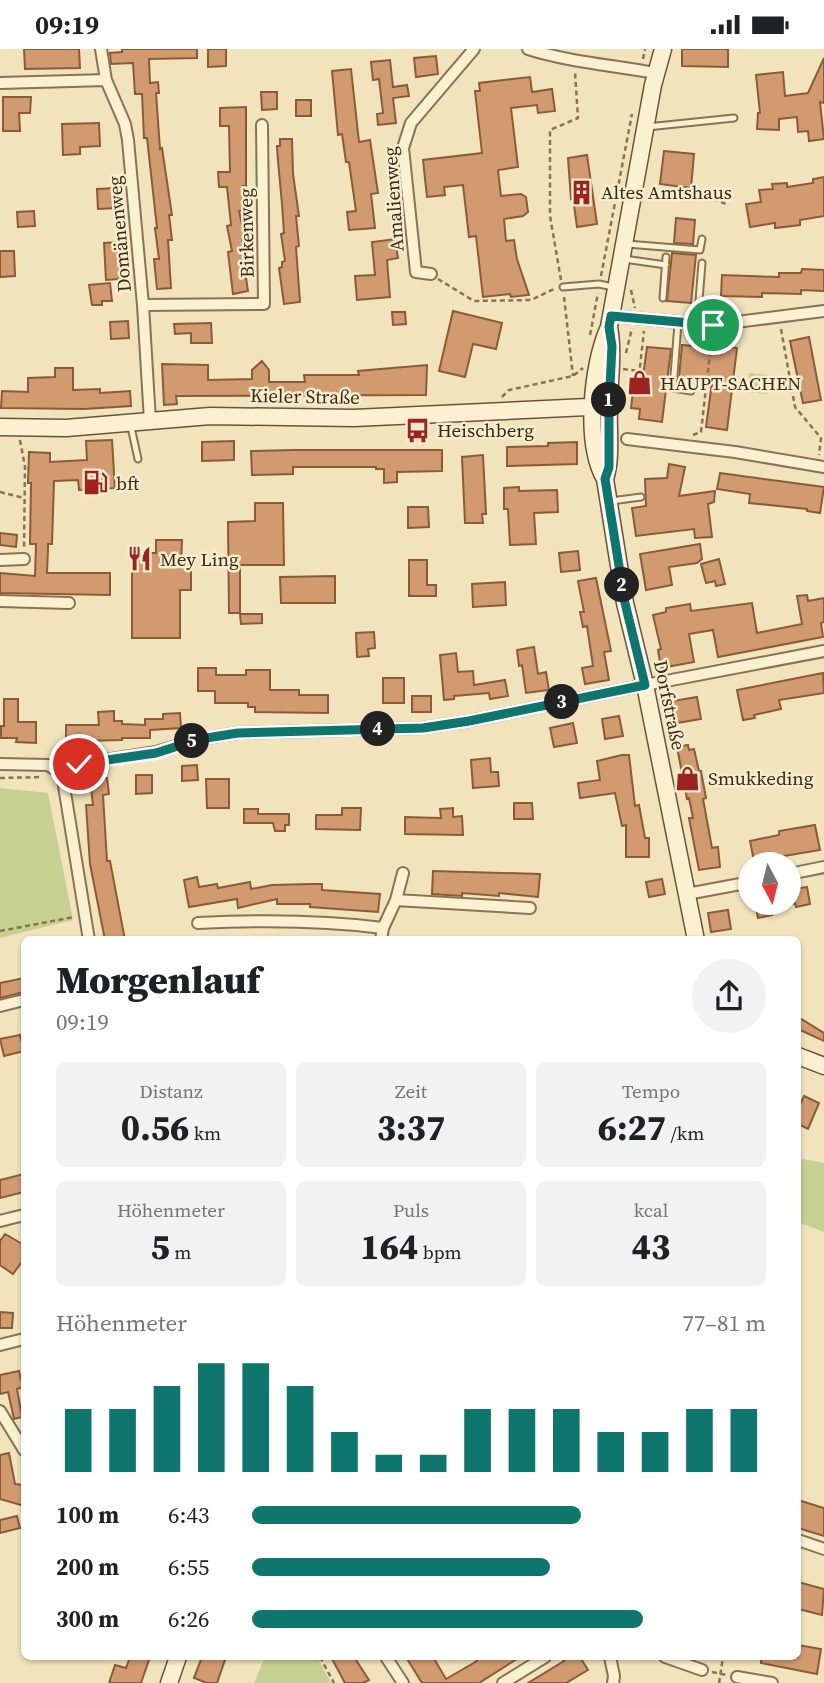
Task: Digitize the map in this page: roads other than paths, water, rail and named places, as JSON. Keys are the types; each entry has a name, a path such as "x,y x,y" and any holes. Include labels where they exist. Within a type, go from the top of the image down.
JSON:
{"main road":[{"path":"648,72 656,49"},
{"path":"648,72 663,49"},
{"name":"Dorfstraße","path":"648,72 645,127 627,254 616,288 610,322 601,345 594,384 601,407 594,440 598,468 605,479 625,603 645,685 695,936"},
{"name":"Kieler Straße","path":"0,427 130,423 210,416 354,418 601,407"},
{"path":"801,1057 824,1066"},
{"path":"169,1683 177,1660"}],"street":[{"name":"Domänenweg","path":"101,49 106,80 128,139 150,421"},
{"name":"Amalienweg","path":"431,274 416,272 403,148 411,123 474,49"},
{"path":"528,49 574,61 648,72"},
{"path":"0,83 106,80"},
{"name":"Birkenweg","path":"143,305 264,304 262,125"},
{"path":"610,322 634,319 697,325 737,324 824,311"},
{"path":"627,439 821,463"},
{"path":"0,560 24,559"},
{"path":"0,601 69,603"},
{"path":"59,772 79,764 156,753 200,739 238,733 423,728 469,721 824,651"},
{"path":"0,764 47,765 59,772 63,780 88,936"},
{"path":"802,871 824,867"},
{"path":"198,923 269,920 344,923 382,934 397,900 402,873"},
{"path":"687,894 738,884"},
{"path":"397,900 530,908"},
{"path":"0,1006 21,1001"},
{"path":"0,1221 21,1216"},
{"path":"0,1345 21,1340"},
{"path":"0,1411 21,1445"},
{"path":"801,1541 824,1549"},
{"path":"388,1660 403,1683"},
{"path":"503,1683 540,1660"},
{"path":"611,1660 613,1683"},
{"path":"674,1660 702,1670"},
{"path":"737,1677 772,1683"}],"lane":[{"path":"645,127 734,118"},
{"path":"627,254 700,250 702,239"},
{"path":"627,254 666,265"},
{"path":"663,298 666,257"},
{"path":"697,325 702,263"},
{"path":"563,287 600,283 616,288"},
{"path":"678,323 673,389 691,391"},
{"path":"130,423 138,459"},
{"path":"608,501 641,497"}],"place":[{"name":"Altes Amtshaus","path":"581,192"},
{"name":"HAUPT-SACHEN","path":"640,383"},
{"name":"Heischberg","path":"417,430"},
{"name":"bft","path":"96,483"},
{"name":"Mey Ling","path":"140,559"},
{"name":"Smukkeding","path":"688,778"}]}
